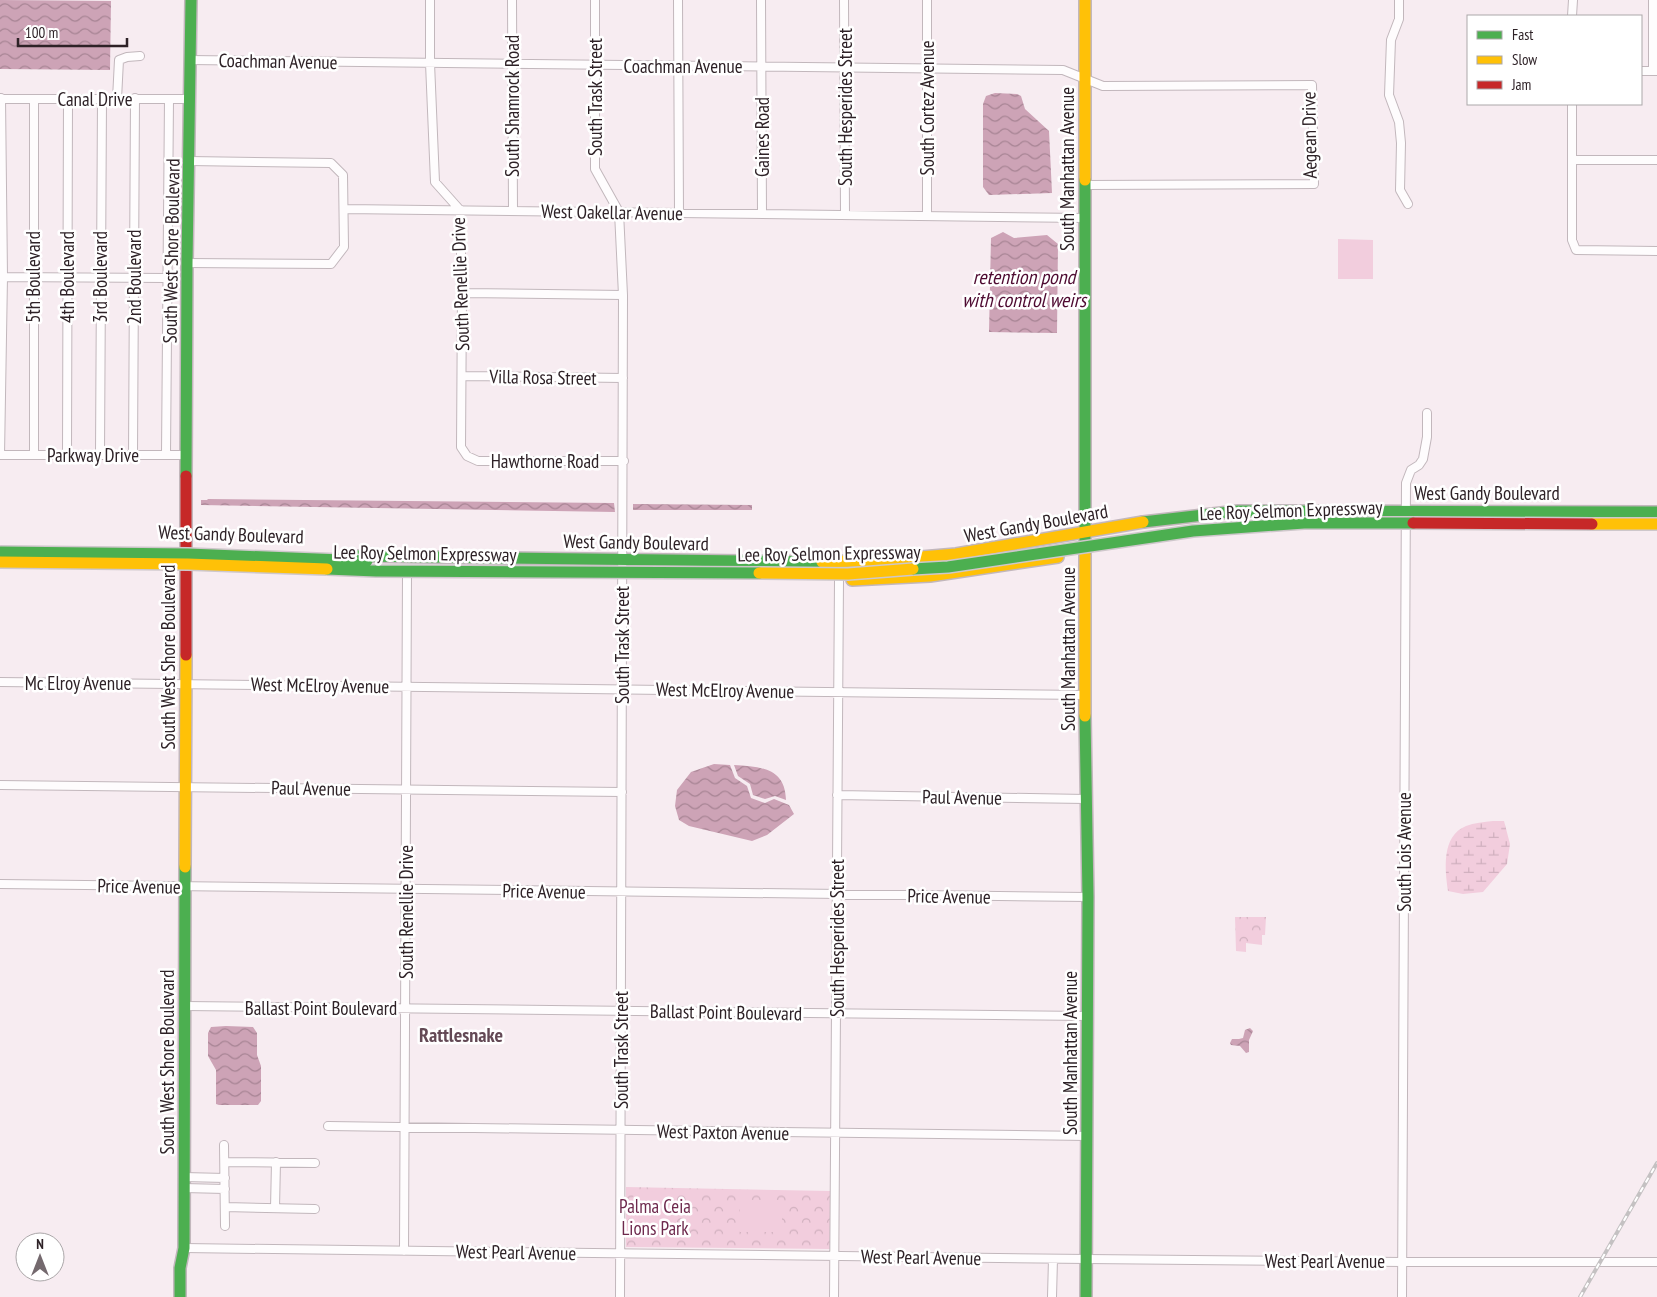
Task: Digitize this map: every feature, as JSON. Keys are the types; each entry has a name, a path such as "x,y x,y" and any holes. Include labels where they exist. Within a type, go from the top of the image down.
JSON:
{"main road":[{"name":"South West Shore Boulevard","path":"187,1297 187,1265 184,1250 186,454 191,0"},
{"name":"South Manhattan Avenue","path":"1085,0 1085,696 1088,897 1086,1297"},
{"name":"West Gandy Boulevard","path":"0,548 186,549 406,557 878,561 929,558 974,552 1134,523 1203,513 1287,510 1657,512"},
{"path":"1085,552 1092,542 1110,533 1204,517 1280,514 1287,510"},
{"path":"1306,527 1316,524 1379,524 1395,521 1406,510"},
{"path":"1405,528 1415,518 1427,515 1610,515 1618,512"},
{"name":"Lee Roy Selmon Expressway","path":"0,552 188,554 377,562 848,566 919,562 1192,524 1257,518 1304,516 1657,516"},
{"name":"Lee Roy Selmon Expressway","path":"0,562 188,564 376,571 848,574 958,565 1193,531 1248,526 1304,524 1657,524"},
{"path":"1644,529 1657,524"},
{"name":"West Gandy Boulevard","path":"0,562 186,565 407,574 839,580 889,579 989,570 1085,552 1207,533 1249,529 1306,527 1657,529"},
{"path":"889,579 908,573 982,565 1060,550 1077,542 1085,533"},
{"path":"376,573 404,562 406,557"},
{"path":"407,574 416,564 425,561 496,562 507,558"},
{"path":"515,576 531,571 614,570 622,559"},
{"path":"622,577 627,567 638,563 703,564 710,560"},
{"path":"755,579 784,572 863,572 871,569 878,561"},
{"name":"South West Shore Boulevard","path":"180,1297 180,1268 184,1250"}],"street":[{"name":"South Renellie Drive","path":"430,0 434,182 460,210 462,293 461,447 467,456"},
{"name":"South Shamrock Road","path":"512,0 513,211"},
{"name":"South Trask Street","path":"595,0 595,168 619,212 623,295 620,1297"},
{"path":"678,0 679,213"},
{"name":"Gaines Road","path":"761,0 762,214"},
{"name":"South Hesperides Street","path":"844,0 845,215"},
{"name":"South Cortez Avenue","path":"927,0 927,216"},
{"path":"1399,0 1399,19 1391,40 1389,95 1399,122 1402,143 1400,190 1408,204"},
{"path":"1572,15 1573,0"},
{"path":"1642,71 1655,71 1653,0"},
{"path":"117,99 118,60 140,56"},
{"name":"Coachman Avenue","path":"189,60 1063,70 1085,79"},
{"name":"Aegean Drive","path":"1085,79 1103,86 1312,85 1314,184 1085,185"},
{"path":"0,455 1,98"},
{"name":"Canal Drive","path":"1,98 190,99"},
{"name":"2nd Boulevard","path":"133,455 135,98"},
{"name":"5th Boulevard","path":"34,99 34,455"},
{"name":"4th Boulevard","path":"67,455 68,99"},
{"name":"3rd Boulevard","path":"100,455 102,99"},
{"path":"166,455 167,278 172,99"},
{"path":"1572,105 1572,240 1576,250 1657,251"},
{"path":"1572,160 1657,160"},
{"path":"187,262 331,264 344,247 343,175 331,163 189,161"},
{"name":"West Oakellar Avenue","path":"344,209 1085,218"},
{"path":"1,277 167,278"},
{"path":"462,293 623,295"},
{"name":"Villa Rosa Street","path":"462,376 623,378"},
{"name":"South Lois Avenue","path":"1402,1297 1406,484 1411,470 1420,465 1422,460 1427,437 1427,414"},
{"name":"Parkway Drive","path":"0,455 186,454"},
{"name":"Hawthorne Road","path":"467,456 478,461 624,461"},
{"name":"South Renellie Drive","path":"404,1250 407,574"},
{"name":"South Hesperides Street","path":"834,1297 839,580"},
{"name":"Mc Elroy Avenue","path":"0,682 186,683"},
{"name":"West McElroy Avenue","path":"186,683 1085,696"},
{"name":"Paul Avenue","path":"0,785 622,792"},
{"name":"Paul Avenue","path":"837,795 1086,799"},
{"name":"Price Avenue","path":"0,884 1088,897"},
{"name":"Ballast Point Boulevard","path":"185,1006 1088,1016"},
{"name":"West Paxton Avenue","path":"328,1126 1087,1136"},
{"path":"224,1145 225,1226"},
{"path":"224,1162 315,1162"},
{"path":"275,1208 276,1162"},
{"path":"184,1183 225,1178"},
{"path":"184,1183 225,1189"},
{"path":"225,1207 315,1209"},
{"name":"West Pearl Avenue","path":"184,1250 404,1250 1402,1262 1657,1262"},
{"path":"1052,1297 1053,1259"}],"green space":[{"path":"1338,239 1373,240 1373,279 1338,279"},
{"path":"1504,821 1510,844 1507,864 1483,892 1463,894 1448,891 1446,854 1452,837 1466,826"},
{"path":"1235,917 1266,917 1265,935 1262,935 1262,945 1246,943 1246,952 1236,951"},
{"name":"Palma Ceia Lions Park","path":"626,1187 831,1191 830,1249 626,1247"},
{"path":"638,1191 659,1192 666,1196 672,1216 663,1227 655,1232 632,1233 632,1198"},
{"path":"740,1200 782,1200 782,1232 740,1232"}],"water":[{"path":"0,0 111,1 110,70 0,69"},
{"path":"995,93 1017,94 1021,96 1025,109 1049,131 1052,193 989,195 983,187 983,104 986,96"},
{"name":"retention pond with control weirs","path":"1003,232 1014,238 1047,235 1058,244 1057,333 989,332 991,238"},
{"path":"201,500 614,503 615,512 201,505"},
{"path":"633,504 752,505 752,510 633,510"},
{"path":"714,764 730,765 735,778 747,786 751,798 765,803 774,799 789,805 794,814 767,835 752,841 689,826 679,820 675,806 677,790 691,772"},
{"path":"734,765 762,768 776,775 785,789 786,800 775,796 765,799 753,795 750,784 738,776"},
{"path":"211,1027 253,1027 257,1033 257,1055 261,1066 261,1101 258,1105 216,1104 216,1070 208,1056 208,1033"},
{"path":"1250,1028 1253,1031 1249,1040 1249,1052 1246,1053 1240,1046 1231,1045 1232,1039 1243,1038 1245,1030"}],"railway":[{"path":"1580,1297 1657,1163"}],"traffic: fast":[{"path":"186,476 191,0"},
{"path":"1085,180 1085,553"},
{"path":"1143,522 1238,511 1657,512"},
{"path":"913,569 948,567 1193,531 1304,523 1413,523"},
{"path":"0,552 188,554 367,561"},
{"path":"356,556 822,562"},
{"path":"327,569 376,571 759,573"},
{"path":"1085,716 1088,897 1086,1297"},
{"path":"180,1297 180,1268 184,1248 185,867"}],"traffic: slow":[{"path":"1085,0 1085,180"},
{"path":"822,562 886,560 956,554 1143,522"},
{"path":"1592,524 1657,524"},
{"path":"1085,553 1085,716"},
{"path":"852,580 930,576 1058,557"},
{"path":"0,562 188,564 327,569"},
{"path":"759,573 848,574 913,569"},
{"path":"185,867 186,655"}],"traffic: jam":[{"path":"186,476 186,655"},
{"path":"1413,523 1592,524"}],"district":[{"name":"Rattlesnake","path":"461,1035"}]}
